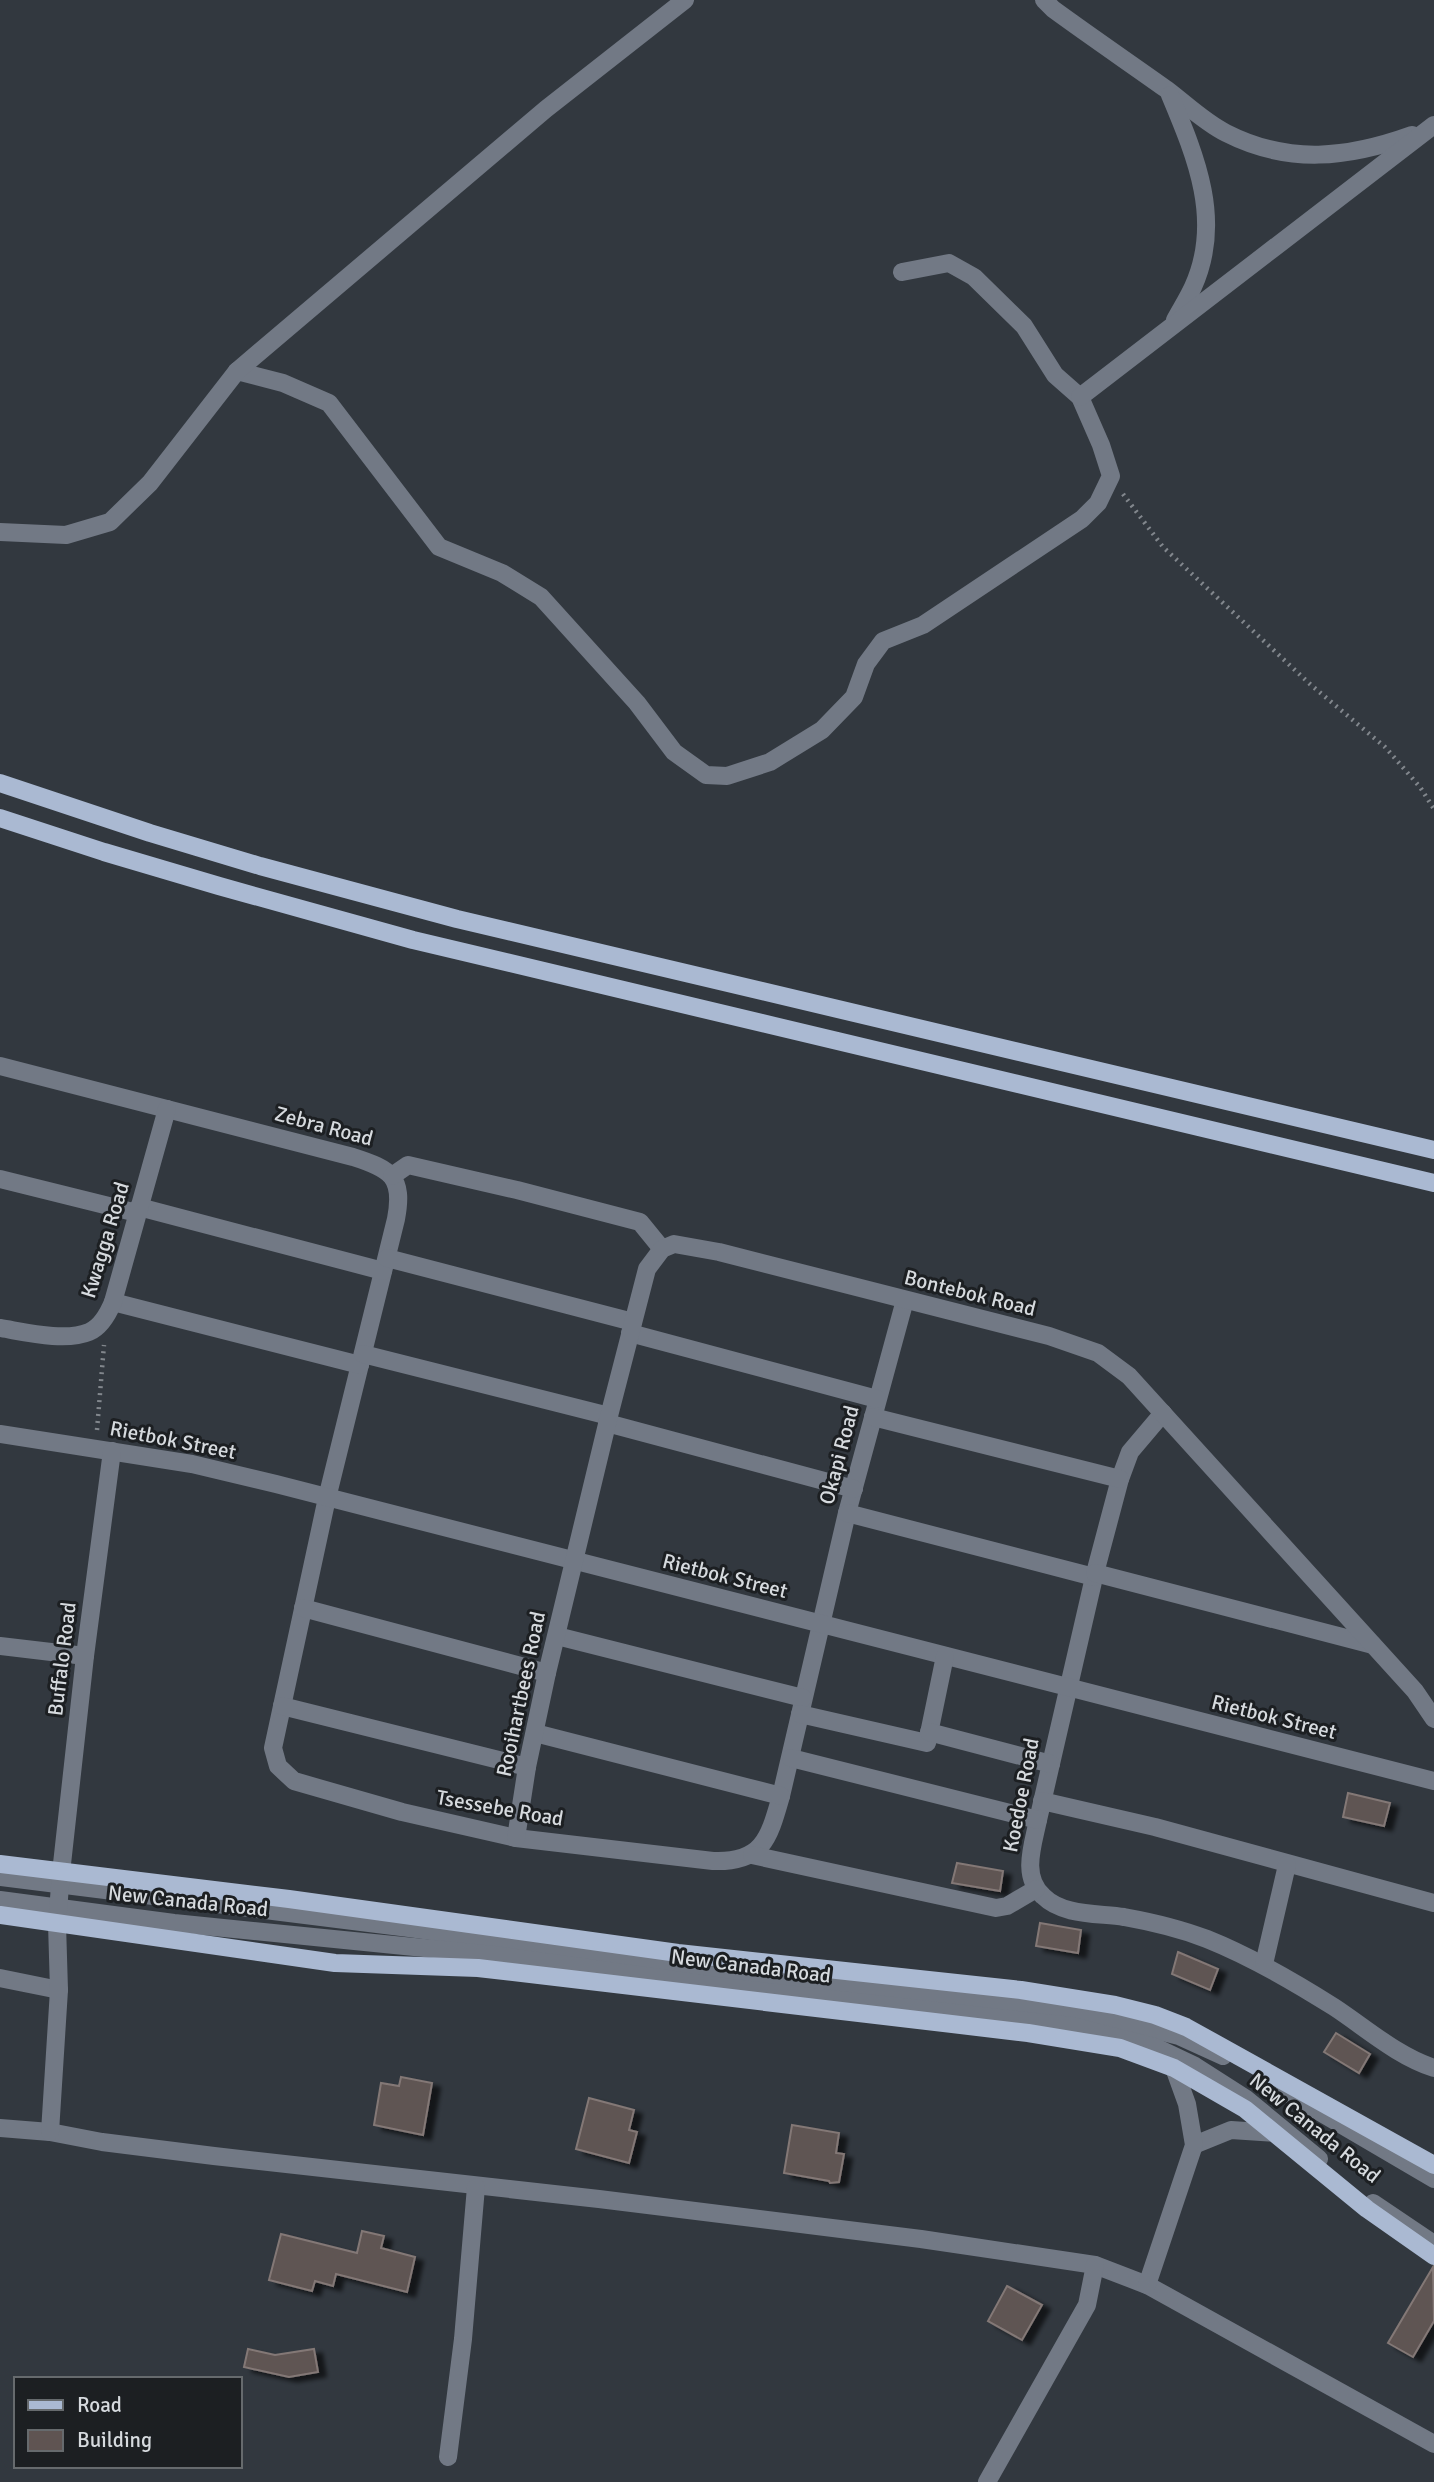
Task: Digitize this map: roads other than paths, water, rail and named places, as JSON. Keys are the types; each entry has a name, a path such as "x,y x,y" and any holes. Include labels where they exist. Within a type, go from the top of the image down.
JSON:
{"main road":[{"path":"0,783 260,866 457,919 1434,1150"},
{"path":"0,818 219,887 413,940 1434,1183"},
{"name":"New Canada Road","path":"0,1864 61,1879 289,1899 678,1953 1021,1990 1115,2005 1186,2026 1434,2165"},
{"name":"New Canada Road","path":"0,1915 58,1916 118,1931 335,1963 478,1968 1028,2033 1121,2048 1174,2068 1245,2109 1367,2210 1434,2256"}],"street":[{"path":"0,533 66,535 110,522 150,483 237,371 545,108 685,0"},
{"path":"1044,0 1226,133 1273,151 1331,155 1376,148 1431,127"},
{"path":"1168,91 1189,141 1203,185 1206,217 1204,254 1194,286 1172,326"},
{"path":"1080,397 1431,127"},
{"path":"237,371 283,383 328,403 439,547 502,573 541,597 637,703 674,752 706,775 727,776 771,762 822,730 854,697 866,664 883,641 923,625 1082,520 1098,503 1111,476 1080,397 1055,375 1024,326 974,277 949,263 902,272"},
{"name":"Zebra Road","path":"0,1066 353,1157 382,1166 392,1176"},
{"name":"Kwagga Road","path":"0,1328 47,1335 75,1335 90,1332 101,1323 113,1302 167,1109"},
{"path":"327,1498 385,1265 399,1196 398,1186 392,1176 408,1166 517,1189 640,1223 662,1249 647,1269 574,1561"},
{"path":"0,1179 385,1265 631,1327 877,1399"},
{"name":"Bontebok Road","path":"662,1249 674,1244 687,1245 1049,1336 1098,1353 1129,1376 1163,1413 1415,1691 1434,1719"},
{"name":"Okapi Road","path":"821,1623 847,1513 905,1300"},
{"path":"113,1302 362,1359 608,1420 854,1489"},
{"name":"Koedoe Road","path":"1036,1889 1030,1872 1038,1820 1094,1575 1130,1452 1163,1413"},
{"path":"873,1417 1120,1479"},
{"name":"Rietbok Street","path":"0,1434 192,1464 1434,1781"},
{"name":"Buffalo Road","path":"50,2132 59,1990 58,1916 103,1450"},
{"name":"Tsessebe Road","path":"327,1498 273,1748 278,1766 295,1781 402,1812 516,1838 713,1861 737,1860 752,1855"},
{"path":"847,1513 1373,1645"},
{"name":"Rooihartbees Road","path":"516,1838 527,1767 574,1561"},
{"path":"303,1608 547,1673"},
{"path":"752,1855 766,1840 781,1796 821,1623"},
{"path":"557,1636 926,1742 945,1656"},
{"path":"0,1646 85,1656"},
{"path":"282,1706 527,1767"},
{"path":"535,1732 781,1796"},
{"path":"929,1732 1051,1764"},
{"path":"791,1758 1038,1820"},
{"path":"1042,1801 1155,1827 1434,1903"},
{"path":"752,1855 996,1908 1007,1906 1036,1889 1044,1898 1068,1910 1125,1917 1205,1938 1264,1964 1335,2007 1399,2052 1434,2068"},
{"path":"1264,1964 1287,1865"},
{"name":"New Canada Road","path":"0,1877 61,1879 715,1970 1096,2015 1179,2036 1227,2058 1434,2179"},
{"name":"New Canada Road","path":"0,1900 58,1916 494,1955 724,1987 1072,2026 1119,2036 1155,2047 1195,2066 1245,2098 1371,2202 1434,2244"},
{"path":"0,1978 59,1990"},
{"path":"1147,2285 1194,2145 1187,2104 1174,2068"},
{"path":"0,2128 921,2239 1095,2265 1147,2285 1434,2444"},
{"path":"1194,2145 1231,2130 1275,2133"},
{"path":"448,2456 463,2339 476,2187"},
{"path":"987,2482 1087,2305 1095,2265"}]}
